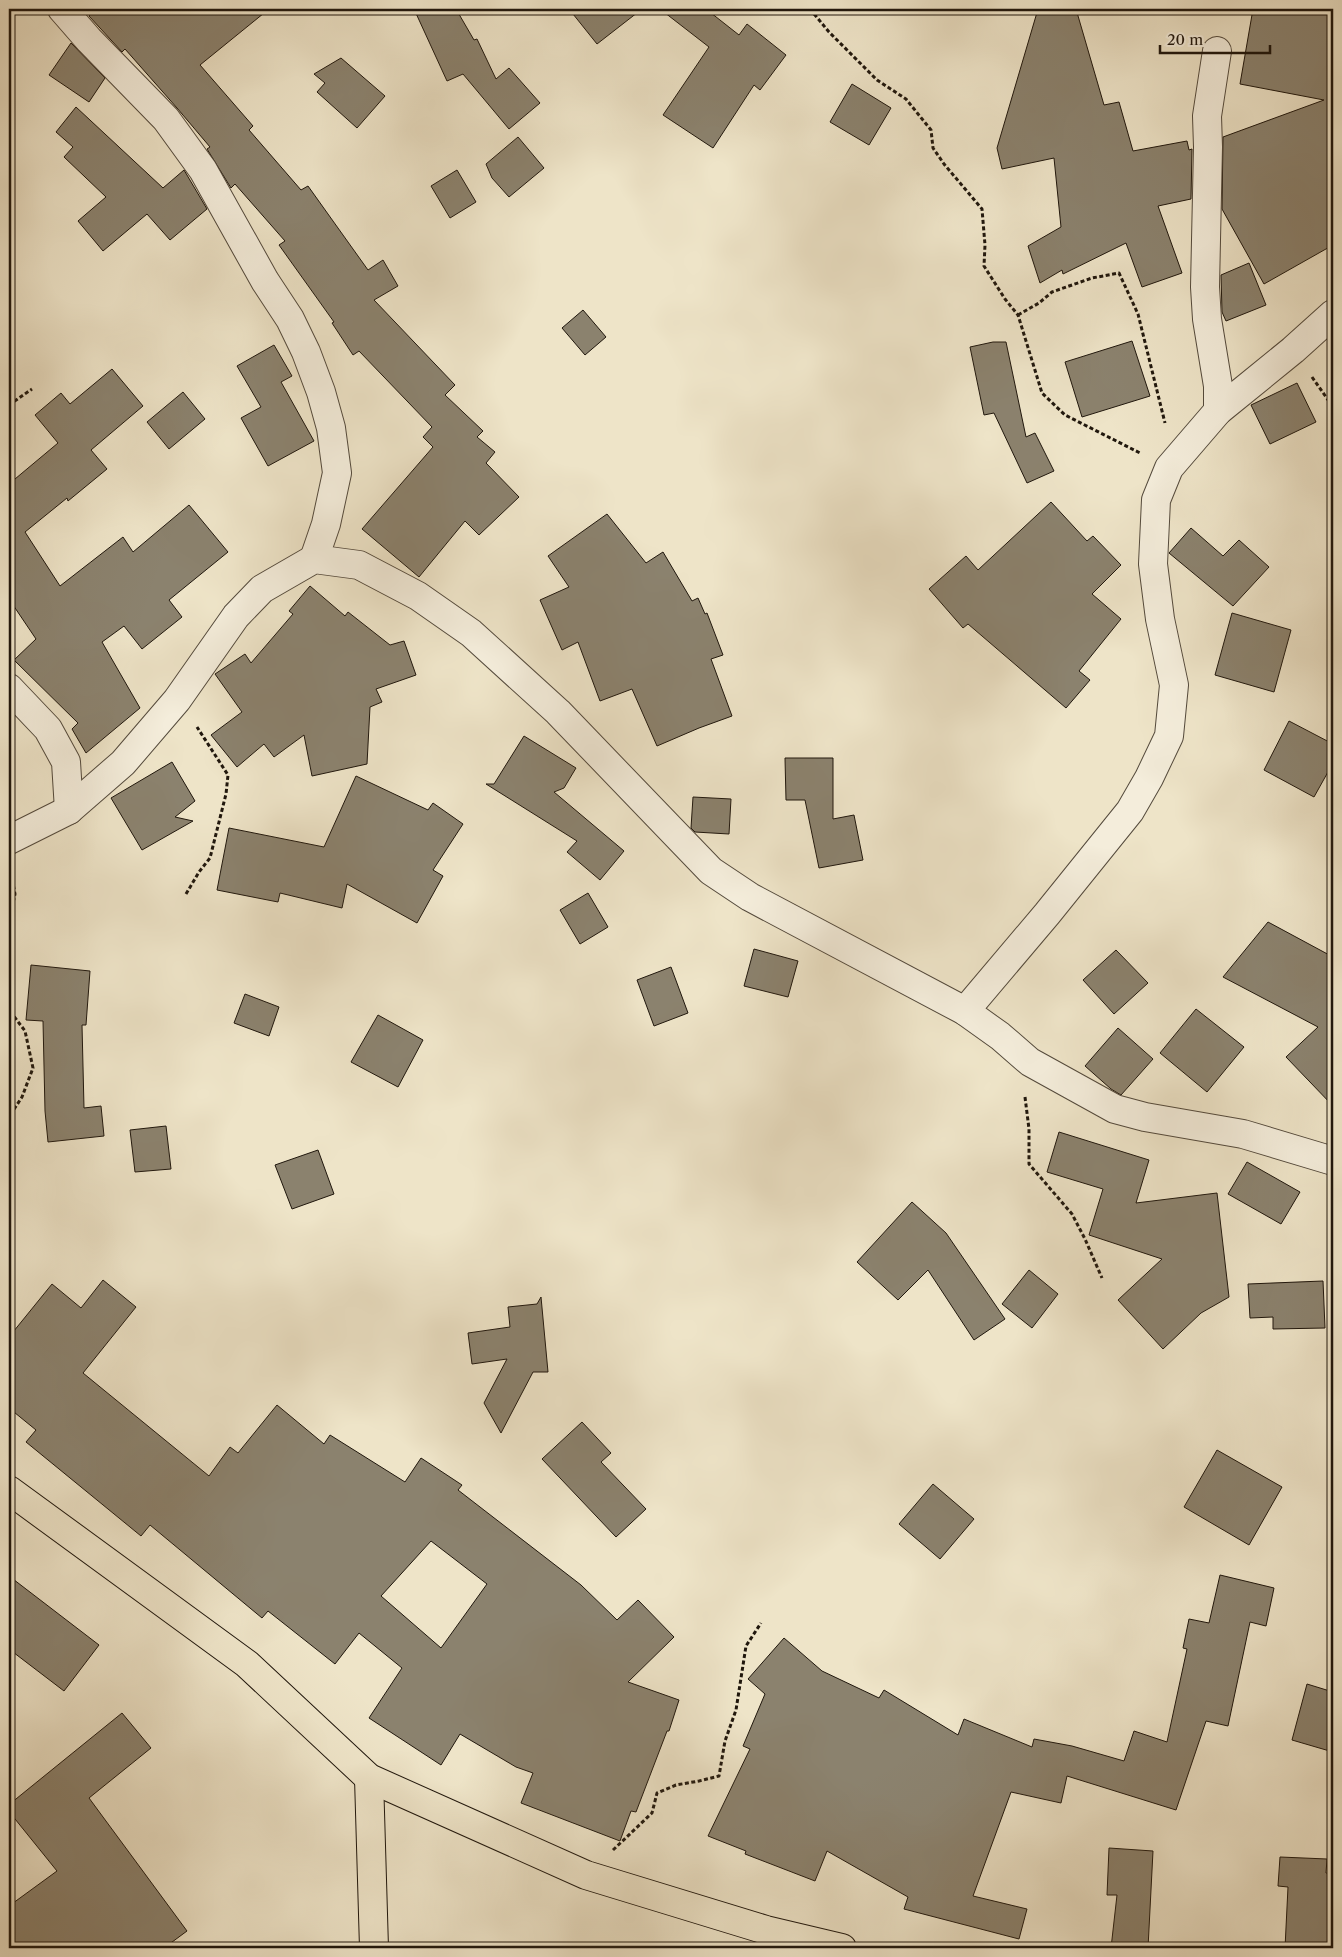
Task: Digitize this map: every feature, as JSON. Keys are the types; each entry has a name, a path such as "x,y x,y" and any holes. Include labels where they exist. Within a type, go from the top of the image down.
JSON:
{"main road":[{"path":"9,1490 247,1664 369,1778 586,1875 766,1930 842,1948"},
{"path":"369,1778 374,1948"}],"street":[{"path":"62,9 89,40 166,119 203,170 290,320 306,352 321,392 331,428 337,474 326,524 314,559"},
{"path":"1216,51 1207,116 1208,146 1204,287 1207,319 1217,377 1218,411"},
{"path":"965,1011 1047,914 1130,811 1149,778 1169,736 1174,685 1160,620 1152,564 1156,500 1169,468 1218,411 1294,350 1333,314"},
{"path":"11,838 69,810 123,762 177,700 236,616 262,589 314,559 359,565 418,596 471,632 558,712 711,870 750,897 965,1011 1000,1036 1030,1062 1115,1109 1145,1117 1243,1134 1333,1161"},
{"path":"9,688 48,729 66,762 69,810"}],"path":[{"path":"810,9 835,38 877,80 906,99 931,130 933,148 962,187 982,209 985,245 984,266 1005,299 1018,315 1042,392 1065,415 1169,468"},
{"path":"1018,315 1039,303 1052,292 1092,278 1119,273 1138,314 1166,426 1169,468"},
{"path":"9,405 32,389"},
{"path":"177,700 206,738 228,776 226,794 210,858 186,894"},
{"path":"9,921 15,894 10,867 11,838"},
{"path":"9,1006 25,1031 33,1068 22,1097 9,1117"},
{"path":"9,1014 13,1015"},
{"path":"1030,1062 1024,1086 1029,1129 1029,1164 1072,1214 1086,1239 1102,1278"},
{"path":"586,1875 652,1813 657,1793 676,1785 699,1782 719,1776 725,1741 736,1710 746,1646 761,1623"}],"building":[{"path":"94,9 269,9 200,65 253,126 249,130 301,190 308,186 368,270 383,260 398,286 374,300 455,385 445,395 483,431 477,437 495,452 486,463 519,497 479,535 465,521 419,577 362,529 433,447 423,437 432,427 359,351 353,355 332,323 334,322 279,245 285,241 235,184 231,188 207,149 210,147 177,108 125,49 122,52 89,16"},
{"path":"414,9 456,9 474,40 477,39 496,79 509,68 540,103 509,129 463,74 447,81"},
{"path":"569,9 642,9 597,44"},
{"path":"660,9 706,9 739,35 747,24 786,55 760,90 754,85 713,148 663,115 709,47"},
{"path":"1038,9 1076,9 1104,105 1119,102 1133,151 1187,141 1189,150 1192,149 1191,199 1158,206 1182,273 1142,287 1126,243 1063,274 1062,270 1040,283 1028,246 1061,227 1054,158 1002,169 997,148"},
{"path":"1253,9 1333,9 1333,245 1264,284 1222,209 1223,137 1324,100 1240,84"},
{"path":"71,43 105,78 89,102 49,75"},
{"path":"341,58 385,96 357,128 317,92 325,83 314,74"},
{"path":"852,84 891,108 869,145 830,122"},
{"path":"76,107 163,188 184,170 207,209 170,240 147,214 103,251 78,221 106,197 64,157 73,147 56,132"},
{"path":"518,137 544,168 509,197 492,178 486,164"},
{"path":"457,170 476,202 450,218 431,186"},
{"path":"1249,263 1266,305 1226,321 1222,312 1221,275"},
{"path":"583,310 606,337 585,355 562,328"},
{"path":"1132,341 1150,396 1082,417 1065,362"},
{"path":"993,342 1006,342 1026,437 1035,433 1054,471 1027,483 994,413 984,415 970,347"},
{"path":"274,345 292,376 281,382 314,441 268,466 241,418 261,407 237,366"},
{"path":"112,369 143,406 91,450 107,469 68,501 67,498 25,532 60,586 123,537 133,552 189,505 228,552 169,600 182,617 142,649 124,626 102,642 140,708 86,753 72,729 78,723 14,660 36,639 9,599 9,484 58,443 35,415 61,393 70,404"},
{"path":"1297,383 1316,422 1270,444 1251,405"},
{"path":"183,392 205,419 169,449 147,422"},
{"path":"1051,502 1087,541 1093,536 1121,565 1092,594 1121,619 1079,671 1090,680 1066,708 968,624 963,628 929,589 966,556 978,570"},
{"path":"607,514 646,563 663,552 692,601 698,598 705,614 707,613 723,655 711,659 732,716 657,746 632,689 600,701 578,642 562,650 540,600 569,587 548,556"},
{"path":"1191,528 1223,556 1239,540 1269,567 1233,606 1169,553"},
{"path":"310,586 345,616 348,612 390,645 404,641 416,675 376,689 382,702 370,707 367,764 312,776 304,735 274,757 264,744 237,767 211,735 242,712 215,674 245,654 251,663 293,614 289,611"},
{"path":"1232,613 1291,630 1274,692 1215,675"},
{"path":"1289,721 1333,744 1333,763 1314,797 1264,770"},
{"path":"524,736 576,768 564,788 554,792 624,851 600,880 567,852 577,841 486,784 494,784"},
{"path":"785,758 833,758 833,819 854,815 863,860 819,868 805,800 786,800"},
{"path":"172,762 195,801 175,817 193,821 142,850 111,798"},
{"path":"356,776 428,810 433,803 463,824 433,870 443,876 417,923 347,884 342,908 280,893 278,902 217,890 229,828 324,847"},
{"path":"693,797 731,799 729,834 695,832 691,828"},
{"path":"588,893 608,927 580,944 560,910"},
{"path":"1268,922 1333,957 1333,1106 1286,1057 1318,1027 1223,977"},
{"path":"754,949 798,961 788,997 744,986"},
{"path":"1116,950 1148,983 1114,1014 1083,980"},
{"path":"31,965 90,971 86,1025 82,1025 84,1108 101,1106 104,1136 48,1142 45,1111 43,1021 26,1020"},
{"path":"671,967 688,1013 654,1026 637,980"},
{"path":"245,994 279,1007 269,1036 234,1023"},
{"path":"1196,1009 1244,1047 1207,1092 1160,1053"},
{"path":"378,1015 423,1040 398,1087 351,1062"},
{"path":"1118,1028 1153,1059 1121,1095 1111,1089 1085,1066"},
{"path":"166,1126 171,1169 135,1172 130,1130"},
{"path":"1059,1132 1149,1160 1136,1203 1217,1193 1229,1297 1201,1313 1163,1349 1118,1300 1162,1259 1089,1235 1103,1189 1047,1172"},
{"path":"318,1150 334,1194 292,1209 275,1165"},
{"path":"1247,1162 1300,1192 1281,1224 1228,1194"},
{"path":"912,1202 946,1233 1005,1319 974,1340 928,1270 898,1300 857,1262"},
{"path":"1029,1270 1058,1294 1032,1328 1002,1304"},
{"path":"103,1280 136,1307 83,1373 209,1476 230,1447 238,1453 277,1405 324,1444 330,1435 405,1482 421,1458 462,1485 458,1490 581,1585 617,1620 638,1600 674,1637 628,1682 679,1700 669,1731 667,1731 636,1812 631,1811 620,1841 521,1803 533,1773 516,1767 460,1734 441,1765 369,1718 402,1668 359,1633 335,1664 268,1611 262,1618 150,1525 141,1536 26,1442 36,1430 9,1408 9,1337 52,1284 81,1308","holes":["431,1541 487,1584 441,1648 381,1596"]},
{"path":"1323,1281 1325,1328 1273,1329 1273,1317 1250,1318 1248,1284"},
{"path":"541,1297 548,1372 533,1372 501,1433 484,1403 507,1359 472,1364 468,1333 510,1327 508,1307 537,1304"},
{"path":"582,1422 611,1453 601,1462 646,1509 616,1537 542,1459"},
{"path":"1217,1450 1282,1487 1249,1545 1184,1507"},
{"path":"933,1484 974,1519 940,1559 899,1524"},
{"path":"1220,1575 1274,1588 1266,1626 1250,1622 1228,1726 1206,1721 1176,1810 1067,1776 1061,1803 1011,1792 973,1896 1027,1909 1019,1939 904,1909 908,1897 827,1851 815,1881 745,1854 746,1851 708,1836 750,1749 743,1746 765,1694 748,1679 784,1638 822,1671 879,1698 884,1690 958,1735 964,1719 1032,1747 1034,1739 1072,1746 1124,1761 1134,1731 1167,1742 1187,1649 1183,1648 1189,1619 1209,1623"},
{"path":"9,1576 99,1645 64,1691 9,1649"},
{"path":"1307,1684 1333,1692 1333,1752 1292,1740"},
{"path":"122,1713 151,1748 89,1798 187,1931 164,1948 9,1948 9,1906 57,1871 11,1814 11,1803"},
{"path":"1109,1848 1153,1851 1148,1948 1111,1948 1117,1895 1107,1895"},
{"path":"1280,1857 1327,1859 1326,1873 1333,1874 1333,1935 1330,1935 1329,1948 1285,1948 1288,1887 1278,1886"}]}
